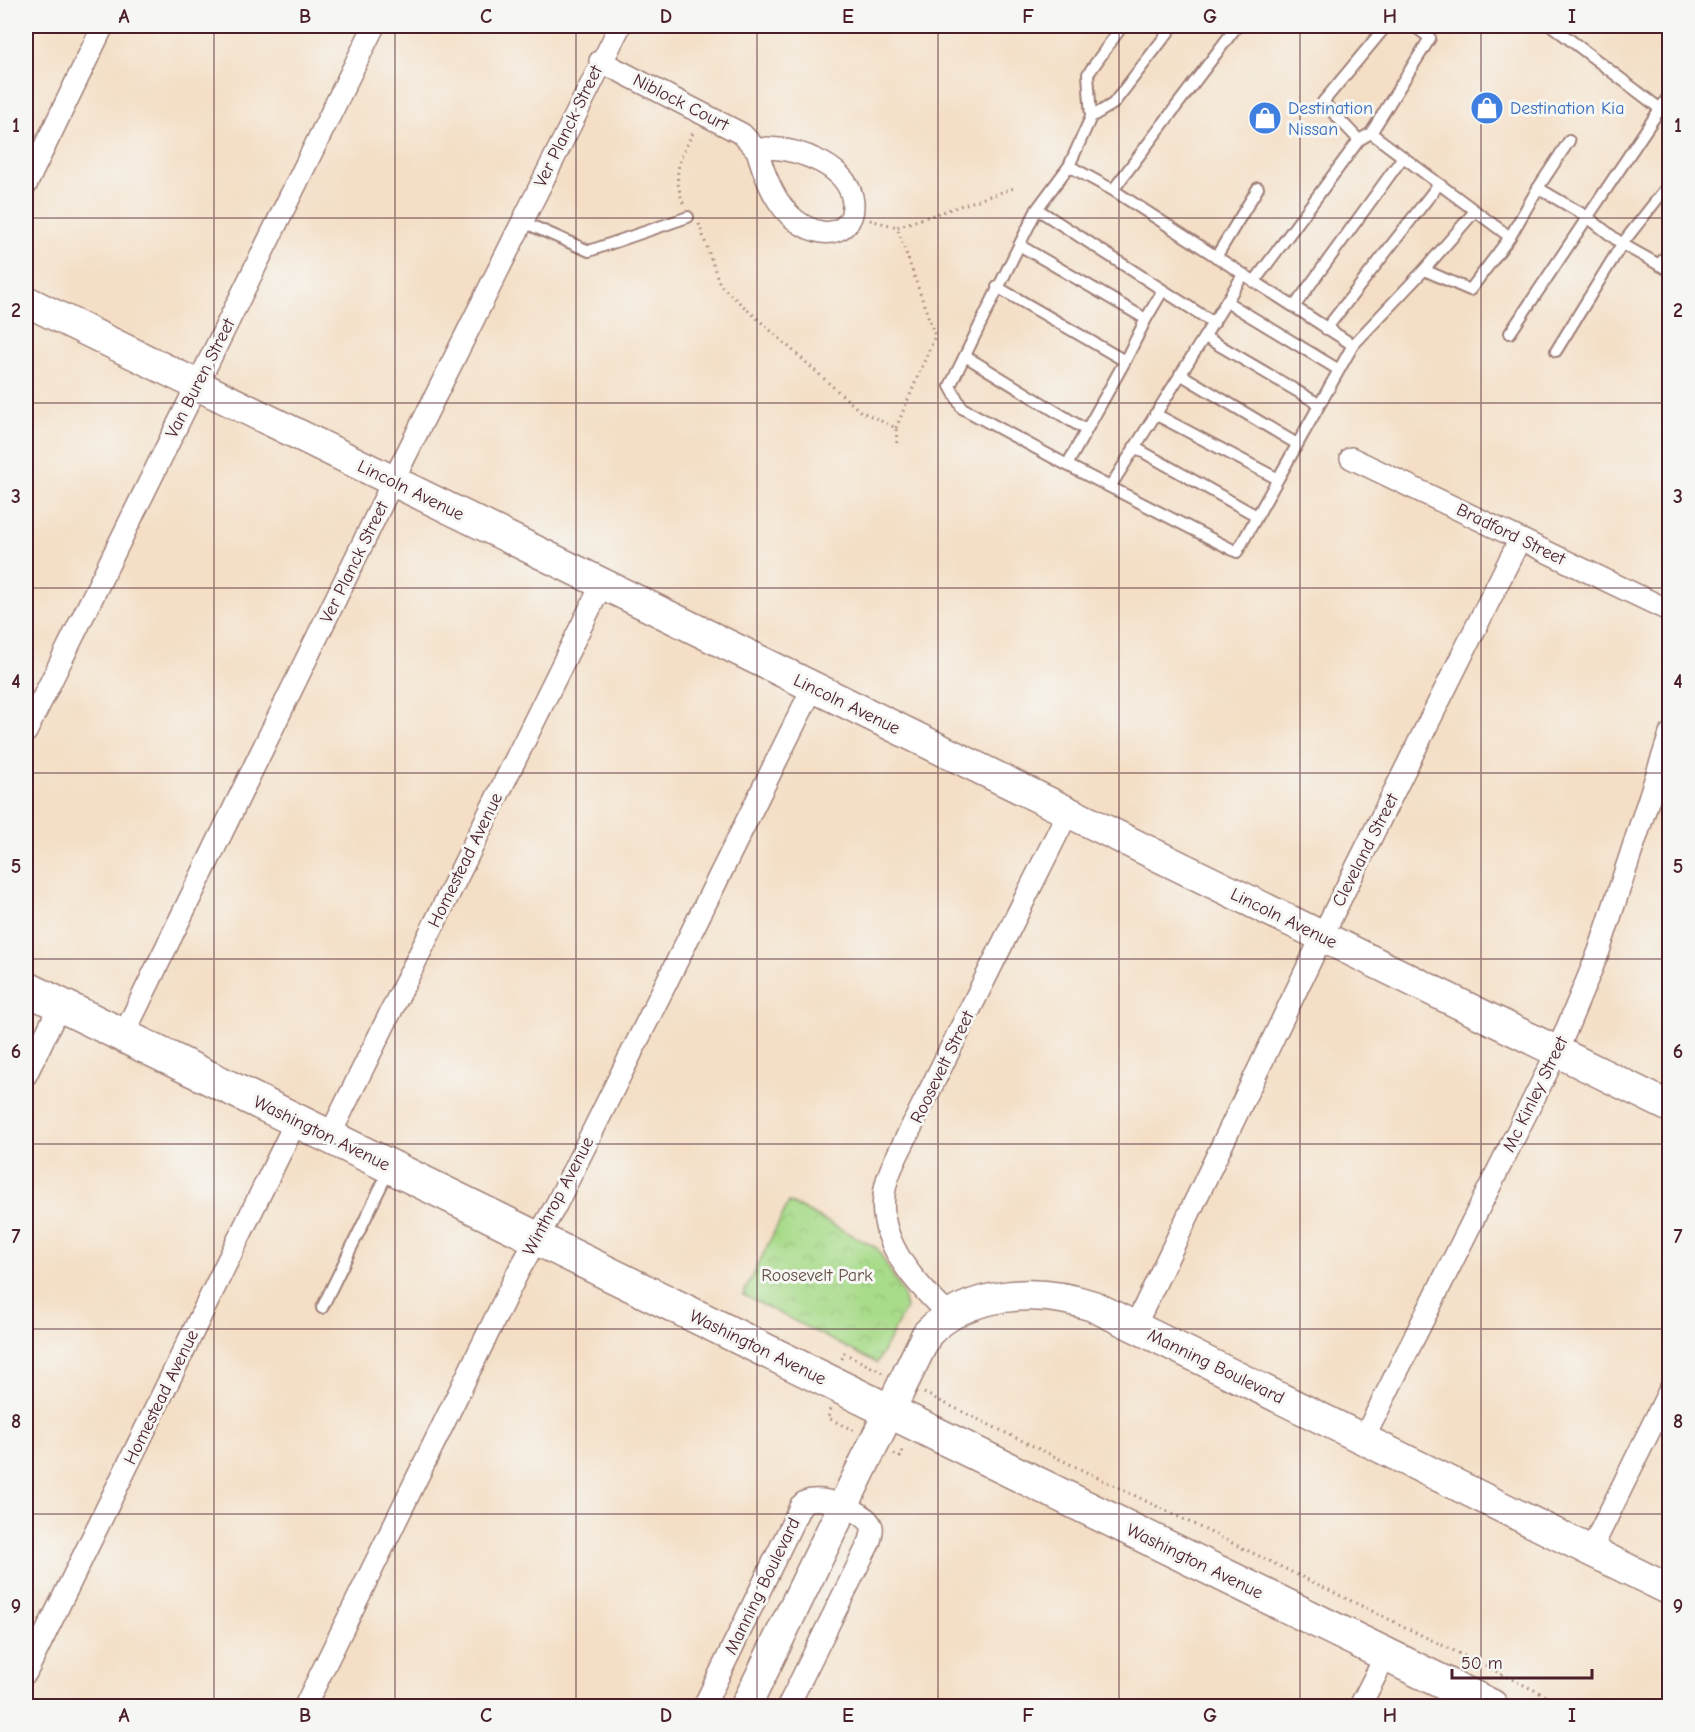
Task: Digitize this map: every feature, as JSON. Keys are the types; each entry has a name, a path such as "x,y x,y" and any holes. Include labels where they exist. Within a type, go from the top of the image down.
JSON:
{"main road":[{"name":"Washington Avenue","path":"26,988 1491,1707"}],"street":[{"path":"26,185 103,26"},
{"name":"Van Buren Street","path":"26,732 195,384 374,26"},
{"name":"Ver Planck Street","path":"123,1036 393,481 600,61 620,26"},
{"name":"Niblock Court","path":"600,61 742,134 757,150 776,197 799,224 830,232 845,226 852,214"},
{"path":"757,150 777,148 834,171 849,187 852,196 852,214"},
{"name":"Lincoln Avenue","path":"26,301 1670,1107"},
{"name":"Bradford Street","path":"1351,458 1670,611"},
{"name":"Cleveland Street","path":"1135,1326 1322,937 1520,539"},
{"name":"Homestead Avenue","path":"329,1137 602,584"},
{"name":"Winthrop Avenue","path":"305,1707 536,1238 556,1205 813,687"},
{"name":"Mc Kinley Street","path":"1363,1440 1557,1052 1594,967 1670,734"},
{"name":"Roosevelt Street","path":"950,1316 931,1299 897,1253 885,1220 886,1186 899,1152 1068,812"},
{"path":"26,1075 60,1005"},
{"name":"Homestead Avenue","path":"26,1673 296,1121"},
{"name":"Manning Boulevard","path":"746,1707 887,1411 927,1334 950,1316 980,1303 1039,1295 1078,1301 1135,1326 1670,1590"},
{"path":"1590,1552 1670,1389"},
{"name":"Manning Boulevard","path":"704,1707 801,1505 807,1499 817,1498 842,1506 868,1521 872,1527 871,1536 788,1707"},
{"path":"1360,1707 1386,1655"}],"lane":[{"path":"1122,26 1088,74 1091,117 1069,166 1037,209 997,287 951,386 962,408 1067,465 1237,552 1353,345 1424,270 1475,211"},
{"path":"1091,117 1113,104 1173,26"},
{"path":"1359,140 1323,102 1386,26"},
{"path":"1254,282 1359,140 1371,133 1430,38 1414,26"},
{"path":"1552,26 1659,108"},
{"path":"1113,190 1230,28"},
{"path":"1509,333 1670,94"},
{"path":"1371,133 1510,237"},
{"path":"1424,270 1470,290 1510,237 1538,188 1569,141"},
{"path":"1294,307 1403,157"},
{"path":"1069,166 1113,190 1353,345"},
{"path":"1556,351 1622,244 1670,183"},
{"path":"1326,329 1440,184"},
{"path":"1216,257 1258,188"},
{"path":"1538,188 1586,216 1622,244 1670,271"},
{"path":"1037,209 1214,323"},
{"path":"521,221 589,250 688,217"},
{"path":"1019,245 1146,319"},
{"path":"1659,265 1670,251"},
{"path":"1110,487 1243,275"},
{"path":"997,287 1125,361"},
{"path":"1067,465 1163,290"},
{"path":"1227,302 1339,370"},
{"path":"1205,337 1319,404"},
{"path":"965,356 1086,430"},
{"path":"1180,375 1297,444"},
{"path":"1155,414 1278,479"},
{"path":"1134,447 1257,516"},
{"path":"322,1308 390,1167"}],"path":[{"path":"703,113 677,168 678,188 688,217 700,225 720,285 860,411 896,428"},
{"path":"852,214 897,226 1014,188"},
{"path":"897,226 935,336 896,428 897,445"},
{"path":"929,1395 1567,1707"}],"green space":[{"name":"Roosevelt Park","path":"789,1202 877,1248 902,1292 906,1308 877,1363 743,1295"}],"place":[{"name":"Destination Kia","path":"1487,108"},
{"name":"Destination Nissan","path":"1265,118"}]}
